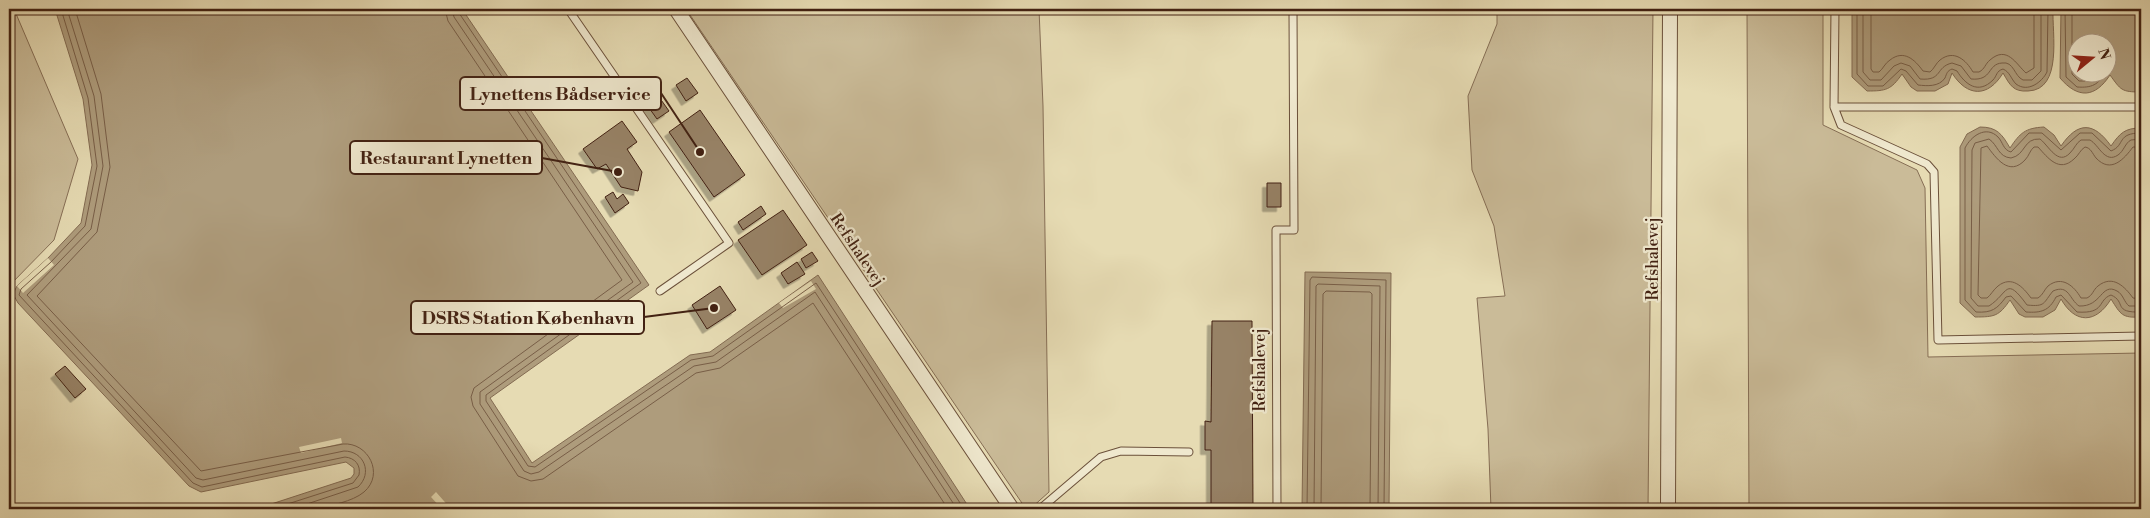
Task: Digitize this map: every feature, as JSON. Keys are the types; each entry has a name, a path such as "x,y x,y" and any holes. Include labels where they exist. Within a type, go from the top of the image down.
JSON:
{"street":[{"name":"Refshalevej","path":"676,9 1012,509"},
{"name":"Refshalevej","path":"1668,509 1670,9"}],"lane":[{"path":"568,9 730,242 660,291"},
{"name":"Refshalevej","path":"1277,509 1276,230 1294,230 1293,9"},
{"path":"1835,9 1834,107 1840,125 1927,164 1934,172 1938,340 2141,336"},
{"path":"1834,107 2141,107"},
{"path":"1040,509 1101,457 1121,451 1189,452"}],"shaded area":[{"path":"9,9 14,9 78,159 54,240 9,286"},
{"path":"686,9 1039,9 1043,106 1049,492 1030,509 1026,509"},
{"path":"1497,9 1653,9 1648,509 1491,509 1488,429 1477,298 1505,296 1494,226 1472,170 1468,96 1497,24"},
{"path":"1747,9 1823,9 1823,125 1917,170 1925,188 1928,357 2141,353 2141,509 1749,509"}],"water":[{"path":"55,9 462,9 649,285 490,398 532,463 690,355 710,352 818,275 970,509 256,509 351,478 354,474 354,468 346,462 201,492 189,486 18,303 13,294 17,286 48,258 81,223 92,165 83,99"},
{"path":"1852,9 2053,9 2054,45 2051,71 2047,81 2039,88 2028,91 2012,87 2003,73 1991,87 1978,91 1971,90 1964,87 1952,73 1948,84 1935,91 1917,91 1911,87 1902,74 1888,88 1879,91 1867,91 1852,77"},
{"path":"2061,9 2141,9 2141,92 2125,91 2115,82 2118,82 2118,32 2068,32 2068,82 2105,82 2092,92 2086,93 2073,90 2060,78"},
{"path":"1980,127 1991,128 1998,132 2010,148 2024,132 2037,128 2044,127 2054,135 2061,146 2074,132 2086,128 2092,129 2105,138 2111,146 2123,132 2141,128 2141,317 2126,316 2117,309 2111,299 2099,313 2086,318 2079,317 2073,313 2061,299 2055,310 2043,317 2025,317 2019,314 2010,300 1996,314 1987,317 1975,317 1960,303 1960,147 1967,134"},
{"path":"1305,272 1391,273 1389,509 1302,509"}],"pier":[{"path":"48,258 54,265 23,293 17,286"},
{"path":"811,281 816,289 783,308 779,303"},
{"path":"341,438 342,443 301,453 299,447"},
{"path":"436,492 451,509 442,509 431,497"}],"building":[{"path":"687,78 698,93 686,101 676,85"},
{"path":"659,97 669,111 657,119 647,105"},
{"path":"700,110 745,175 714,197 669,132"},
{"path":"622,121 637,142 627,149 642,172 638,191 621,187 606,164 597,169 583,149"},
{"path":"1267,183 1281,183 1281,207 1267,207"},
{"path":"613,192 617,199 623,194 629,203 615,213 605,197"},
{"path":"761,206 766,214 743,230 738,222"},
{"path":"783,210 807,245 762,275 738,240"},
{"path":"812,252 818,261 806,268 801,259"},
{"path":"797,262 805,274 788,284 781,273"},
{"path":"720,286 736,310 707,329 692,305"},
{"path":"1212,321 1252,321 1253,509 1211,509 1211,450 1205,450 1205,421 1211,422"},
{"path":"65,366 86,389 75,398 55,374"}],"place":[{"name":"Lynettens Bådservice","path":"700,152"},
{"name":"Restaurant Lynetten","path":"618,172"},
{"name":"DSRS Station København","path":"714,308"}]}
